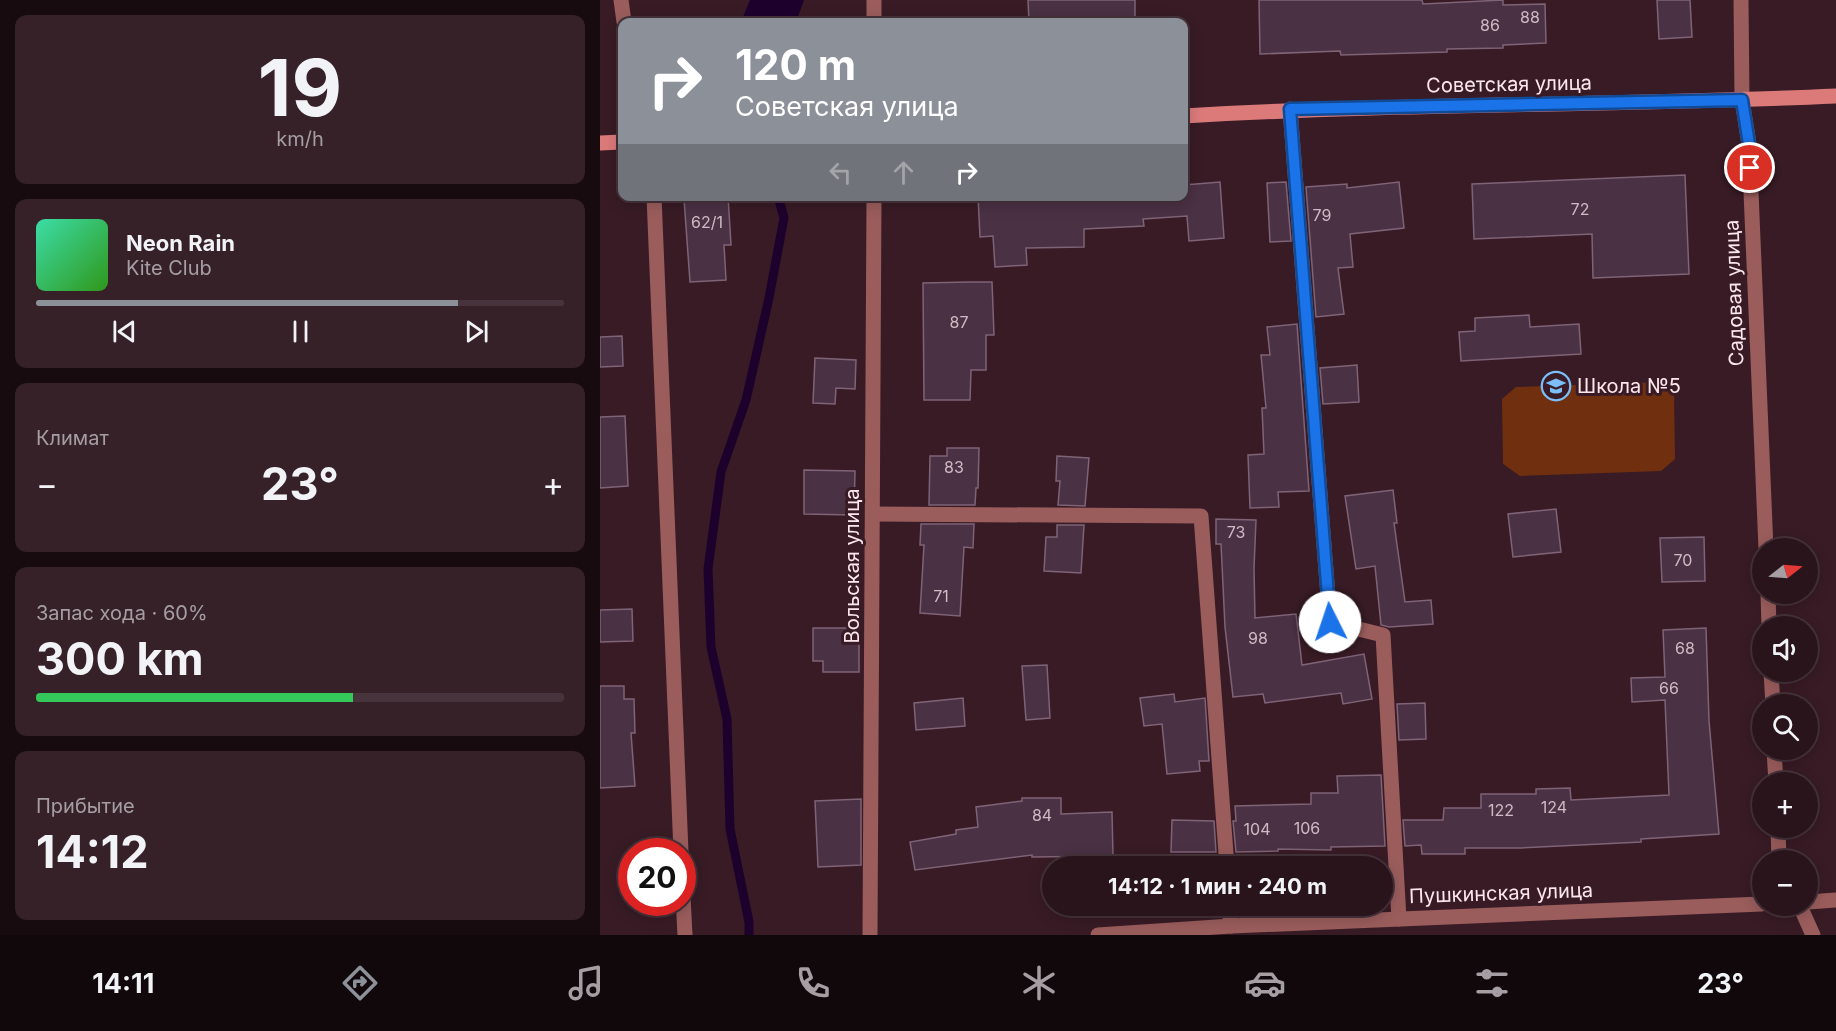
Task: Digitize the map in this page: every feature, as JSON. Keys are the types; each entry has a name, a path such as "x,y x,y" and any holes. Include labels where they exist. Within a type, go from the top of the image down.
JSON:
{"main road":[{"name":"Советская улица","path":"1188,116 1290,109 1836,96"},
{"path":"600,143 618,142"}],"street":[{"path":"621,0 623,18"},
{"path":"874,0 874,18"},
{"name":"Садовая улица","path":"1741,0 1742,100 1749,144 1766,538"},
{"path":"1290,109 1330,622 1383,635 1399,919"},
{"path":"654,201 680,838"},
{"name":"Вольская улица","path":"870,935 874,201"},
{"path":"873,514 1201,516 1226,856"},
{"path":"1818,901 1836,900"},
{"name":"Пушкинская улица","path":"1098,935 1231,926 1255,930 1399,919 1752,904"},
{"path":"684,916 685,935"},
{"path":"1230,916 1231,926"},
{"path":"1804,916 1813,935"}],"shaded area":[{"path":"750,0 804,0 797,18 743,18"},
{"path":"1662,382 1674,390 1675,459 1661,471 1520,476 1503,464 1502,399 1516,387"}],"building":[{"path":"1028,0 1135,0 1135,18 1029,18"},
{"path":"1259,0 1422,0 1423,4 1503,0 1503,5 1545,4 1546,43 1503,45 1503,48 1447,49 1447,52 1341,55 1340,51 1260,54"},
{"path":"1657,0 1690,0 1692,37 1659,39"},
{"path":"1685,175 1689,274 1593,278 1592,234 1474,239 1472,184"},
{"path":"1220,182 1224,238 1189,241 1187,216 1143,219 1144,226 1084,229 1084,247 1026,248 1027,265 995,267 993,236 980,237 978,201 1188,201 1188,185"},
{"path":"1286,182 1291,241 1270,242 1267,183"},
{"path":"1399,182 1404,228 1350,234 1353,267 1338,268 1344,314 1316,317 1306,187 1347,184 1347,188"},
{"path":"684,201 728,201 731,245 724,245 726,280 690,282"},
{"path":"992,282 994,335 986,335 986,370 971,370 970,400 924,400 923,283"},
{"path":"1529,315 1530,327 1579,324 1581,354 1461,361 1459,332 1475,331 1475,318"},
{"path":"1297,324 1309,491 1278,492 1279,507 1250,508 1248,455 1264,454 1262,408 1266,408 1261,355 1270,355 1267,327"},
{"path":"622,336 623,366 600,367 600,337"},
{"path":"815,358 856,360 855,389 836,388 835,404 813,403"},
{"path":"1357,365 1359,402 1323,404 1320,368"},
{"path":"625,416 628,486 600,488 600,417"},
{"path":"947,448 979,448 978,488 976,488 975,505 929,505 930,456 947,456"},
{"path":"1057,456 1089,458 1085,506 1058,505 1060,481 1056,481"},
{"path":"804,470 855,471 854,515 804,514"},
{"path":"1393,490 1397,523 1394,523 1405,602 1431,600 1433,624 1389,627 1381,625 1375,566 1356,569 1345,496"},
{"path":"1556,509 1561,552 1513,557 1508,514"},
{"path":"1216,519 1256,520 1255,618 1296,614 1302,665 1364,654 1372,699 1343,704 1341,693 1265,703 1263,694 1233,697 1225,627 1221,544 1216,544"},
{"path":"921,524 974,524 973,548 964,547 960,616 920,613 924,545 920,545"},
{"path":"1057,525 1084,525 1081,573 1044,571 1046,537 1057,537"},
{"path":"1704,537 1705,581 1662,582 1660,538"},
{"path":"632,609 633,641 600,642 600,610"},
{"path":"813,628 859,628 859,672 823,672 823,661 813,661"},
{"path":"1706,628 1709,721 1719,834 1641,839 1641,842 1521,848 1465,848 1465,854 1422,854 1421,845 1405,846 1403,820 1443,820 1444,808 1481,808 1481,794 1536,794 1536,789 1570,788 1571,800 1669,795 1665,700 1632,702 1631,678 1665,677 1663,630"},
{"path":"1047,665 1050,718 1026,720 1022,666"},
{"path":"600,686 624,686 624,699 634,699 635,733 631,733 635,786 600,788"},
{"path":"1174,694 1175,702 1205,698 1209,761 1199,761 1200,771 1167,774 1162,724 1144,726 1140,698"},
{"path":"963,698 965,726 916,730 914,703"},
{"path":"1425,703 1426,739 1399,740 1397,704"},
{"path":"1381,775 1385,846 1331,847 1331,850 1278,849 1278,851 1236,852 1233,821 1236,821 1235,806 1311,804 1311,793 1338,793 1337,776"},
{"path":"1022,798 1061,798 1061,814 1112,812 1113,856 1032,857 1032,855 915,870 910,842 956,834 956,830 978,827 976,807 1022,801"},
{"path":"861,799 861,865 818,867 815,801"},
{"path":"1172,820 1214,821 1216,852 1171,852"}],"waterway":[{"path":"749,935 749,922 730,829 727,719 711,647 708,569 721,472 746,400 769,298 784,218 779,201"}],"place":[{"name":"Школа №5","path":"1556,386"}],"route":[{"path":"1330,622 1290,109 1742,100 1749,144 1750,168"}]}
